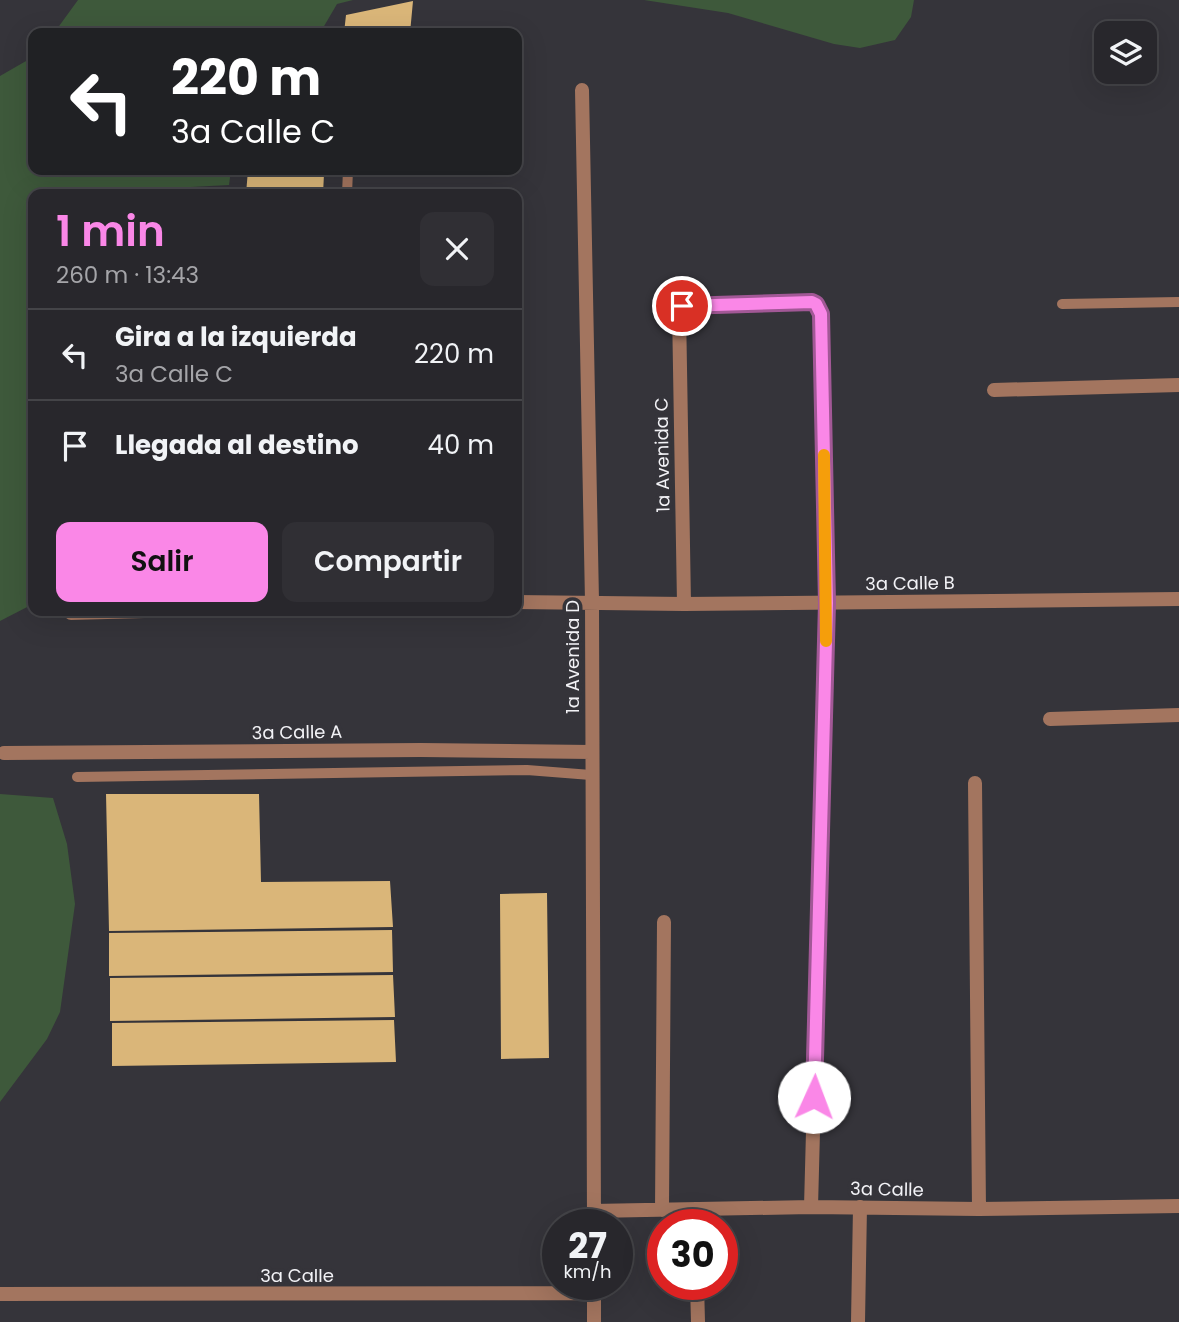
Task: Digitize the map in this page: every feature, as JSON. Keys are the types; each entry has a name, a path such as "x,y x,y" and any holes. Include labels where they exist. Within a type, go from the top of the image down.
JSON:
{"street":[{"name":"1a Avenida D","path":"582,90 592,601 590,775 593,1209"},
{"name":"1a Avenida C","path":"684,604 678,313 682,306 812,302 821,314 827,603"},
{"path":"994,390 1179,385"},
{"name":"3a Calle B","path":"522,602 684,604 1179,599"},
{"path":"811,1207 827,603"},
{"path":"1050,719 1179,715"},
{"name":"3a Calle A","path":"4,753 421,750 591,752"},
{"path":"975,783 979,1209"},
{"path":"662,1209 664,922"},
{"name":"3a Calle","path":"695,1209 1179,1206"},
{"path":"858,1322 860,1207"},
{"name":"3a Calle","path":"0,1294 542,1289"},
{"path":"594,1300 594,1322"},
{"path":"697,1300 698,1322"}],"lane":[{"path":"1062,304 1179,302"},
{"path":"77,777 527,770 590,775"}],"green space":[{"path":"78,0 353,0 337,4 323,28 58,28"},
{"path":"644,0 914,0 911,17 895,40 860,48 834,44 728,13"},
{"path":"28,60 28,175 230,175 229,185 191,189 28,189 28,607 0,621 0,76"},
{"path":"0,794 53,798 67,844 75,904 60,1012 47,1039 0,1102"}],"building":[{"path":"413,1 410,28 345,28 346,15"},
{"path":"248,175 324,175 323,189 246,189"},
{"path":"106,794 259,794 261,882 390,881 393,927 109,931"},
{"path":"547,893 549,1058 501,1059 500,894"},
{"path":"392,930 393,972 109,976 109,933"},
{"path":"393,975 395,1017 110,1021 110,978"},
{"path":"394,1020 396,1062 112,1066 112,1023"}],"slow traffic":[{"path":"824,455 826,641"}],"route":[{"path":"682,306 812,302 821,314 827,603 814,1097"}]}
